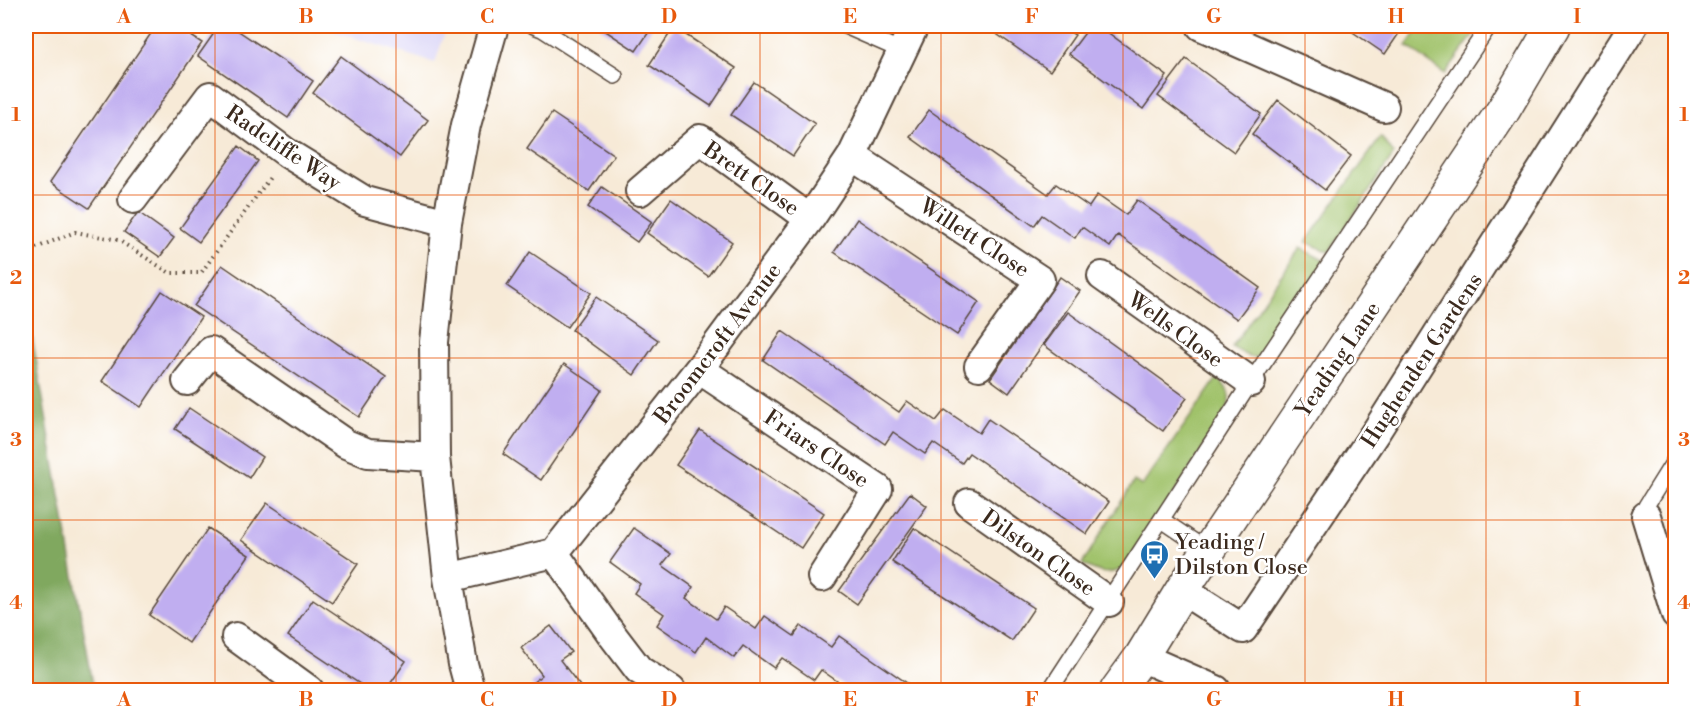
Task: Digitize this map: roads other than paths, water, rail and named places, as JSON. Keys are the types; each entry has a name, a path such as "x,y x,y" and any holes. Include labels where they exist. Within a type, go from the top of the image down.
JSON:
{"street":[{"path":"470,690 448,578 435,457 434,342 447,223 466,125 494,26"},
{"name":"Broomcroft Avenue","path":"554,553 699,369 810,219 852,156 914,26"},
{"path":"1201,26 1384,107"},
{"name":"Yeading Lane","path":"1117,690 1504,109 1553,26"},
{"name":"Hughenden Gardens","path":"1182,590 1243,629 1377,430 1633,26"},
{"name":"Radcliffe Way","path":"133,199 210,96 288,153 365,201 447,223"},
{"name":"Brett Close","path":"640,191 700,139 810,219"},
{"name":"Willett Close","path":"852,156 1040,280 979,366"},
{"name":"Wells Close","path":"1102,276 1251,382"},
{"path":"187,381 211,351 346,444 368,453 435,457"},
{"name":"Friars Close","path":"699,369 878,489 822,577"},
{"name":"Dilston Close","path":"969,503 1109,602"},
{"path":"1646,516 1676,615"},
{"path":"448,578 554,553 639,670 671,690"},
{"path":"236,638 309,690"},
{"path":"1141,657 1201,688"}],"lane":[{"path":"534,26 615,76"},
{"path":"845,26 902,51"},
{"path":"1050,690 1251,382 1489,26"},
{"path":"1646,516 1646,506 1676,458"},
{"path":"1162,520 1208,551"}],"place":[{"name":"Yeading / Dilston Close","path":"1154,580"}]}
